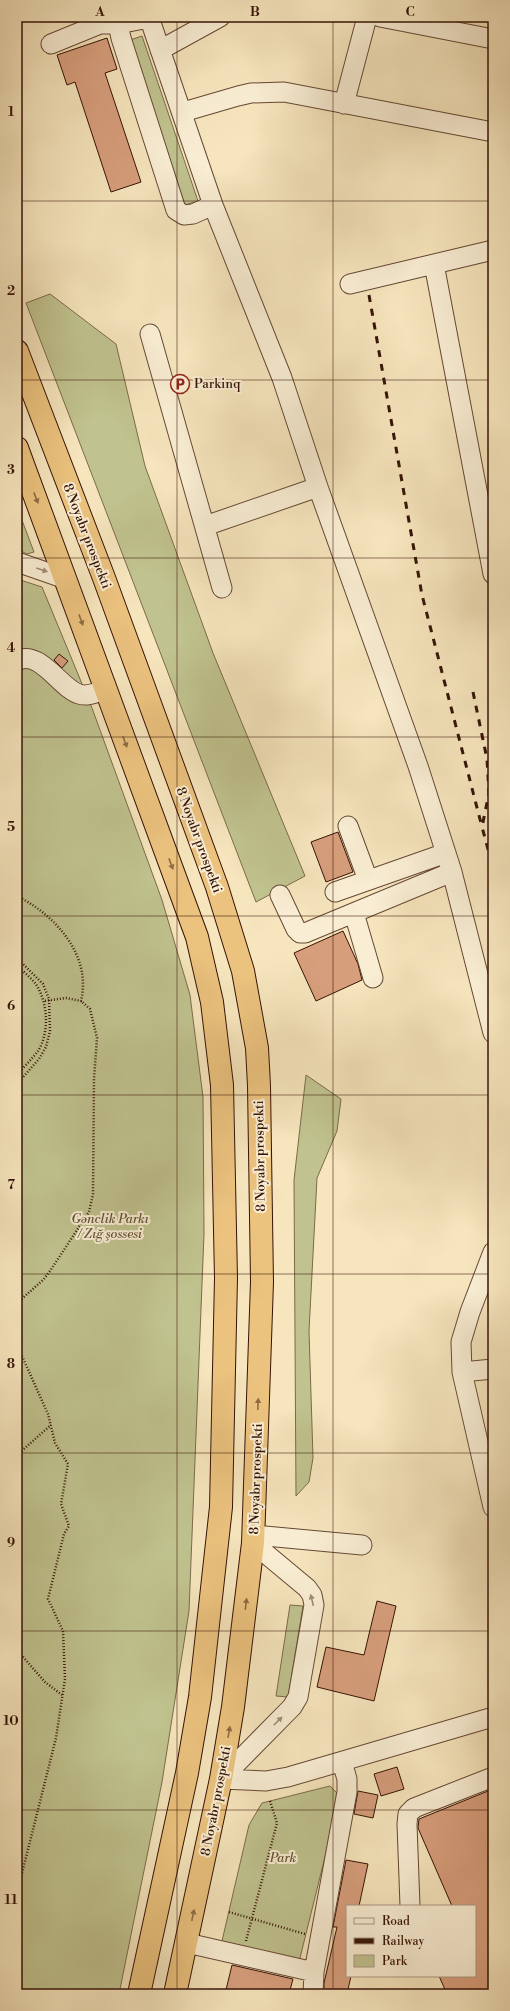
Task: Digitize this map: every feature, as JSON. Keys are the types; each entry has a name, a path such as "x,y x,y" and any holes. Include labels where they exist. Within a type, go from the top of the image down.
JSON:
{"highway":[{"name":"8 Noyabr prospekti","path":"17,351 104,578 217,887 243,971 257,1048 262,1267 254,1539 233,1706 221,1779 175,1994"},
{"path":"17,448 197,937 212,1002 222,1085 226,1278 221,1507 200,1697 187,1773 139,1994"}],"street":[{"path":"51,44 100,24 118,24 149,17 183,112 213,205 282,378 318,487 418,766 452,872 493,1033"},
{"path":"160,50 220,17"},
{"path":"344,104 367,17"},
{"path":"380,17 493,39"},
{"path":"118,24 121,38 176,210 184,215 193,214 213,205"},
{"path":"183,112 251,93 284,92 493,132"},
{"path":"350,284 493,250"},
{"path":"434,264 493,574"},
{"path":"150,334 222,588"},
{"path":"205,526 318,487"},
{"path":"17,562 66,578"},
{"path":"17,661 25,658 32,660 56,676 73,692 80,695 106,690"},
{"path":"348,826 368,880"},
{"path":"335,892 446,853"},
{"path":"280,894 300,932 305,933 452,872"},
{"path":"354,913 373,978"},
{"path":"493,1252 470,1312 461,1342 462,1372 493,1507"},
{"path":"462,1372 493,1369"},
{"path":"254,1539 362,1545"},
{"path":"221,1779 292,1707 298,1697 314,1605 312,1595 307,1588 254,1539"},
{"path":"221,1779 266,1781 288,1778 493,1716"},
{"path":"313,1994 314,1972 348,1792 347,1778 342,1762"},
{"path":"410,1905 407,1824 408,1814 414,1808 493,1778"},
{"path":"187,1943 314,1972"}],"path":[{"path":"17,896 40,910 54,922 67,938 82,968 84,990 81,1001"},
{"path":"17,958 43,984 49,999 50,1031 46,1047 31,1070 17,1084"},
{"path":"17,966 34,981 44,1001 46,1030 39,1050 17,1074"},
{"path":"17,1303 43,1280 62,1253 89,1212 93,1194 94,1079 97,1038 90,1009 81,1001 74,998 49,999 44,1001"},
{"path":"17,1345 44,1402 55,1443 68,1464 61,1504 69,1526 64,1534 48,1598 63,1631 65,1679 56,1738 38,1817 17,1893"},
{"path":"17,1456 51,1425"},
{"path":"17,1650 45,1682 62,1696"},
{"path":"242,1955 277,1823 270,1801"},
{"path":"229,1912 306,1934"}],"green space":[{"path":"142,36 198,201 185,205 130,40"},
{"path":"50,294 116,344 145,466 213,653 305,876 256,902 26,303"},
{"path":"17,507 34,552 27,554 17,549"},
{"name":"Gənclik Parkı / Zığ şossesi","path":"17,579 42,587 92,708 162,900 190,995 203,1097 204,1234 189,1611 162,1782 119,1994 17,1994"},
{"path":"306,1075 341,1099 337,1131 317,1178 309,1331 313,1458 309,1482 296,1496 294,1180"},
{"path":"290,1605 303,1606 288,1697 276,1696"},
{"name":"Park","path":"330,1786 340,1796 299,1962 222,1941 249,1825 262,1803"}],"building":[{"path":"107,38 117,69 105,73 141,182 111,192 75,82 67,85 57,55"},
{"path":"59,654 68,661 62,668 54,660"},
{"path":"338,832 353,872 326,882 311,842"},
{"path":"343,931 358,964 362,980 316,1001 294,953"},
{"path":"377,1601 396,1606 374,1701 317,1687 326,1647 364,1655"},
{"path":"397,1767 404,1789 381,1796 374,1774"},
{"path":"493,1789 493,1994 447,1994 439,1977 476,1977 476,1905 452,1905 418,1828 419,1819"},
{"path":"358,1791 378,1795 373,1818 354,1814"},
{"path":"346,1860 368,1864 359,1905 346,1905 346,1977 351,1977 347,1994 324,1994 324,1983 337,1927 333,1927"},
{"path":"232,1965 293,1979 289,1994 225,1994"}],"railway":[{"path":"369,295 422,595 482,827"},
{"path":"473,692 487,759 489,793 482,827 493,868"}],"place":[{"name":"Parkinq","path":"180,384"}]}
